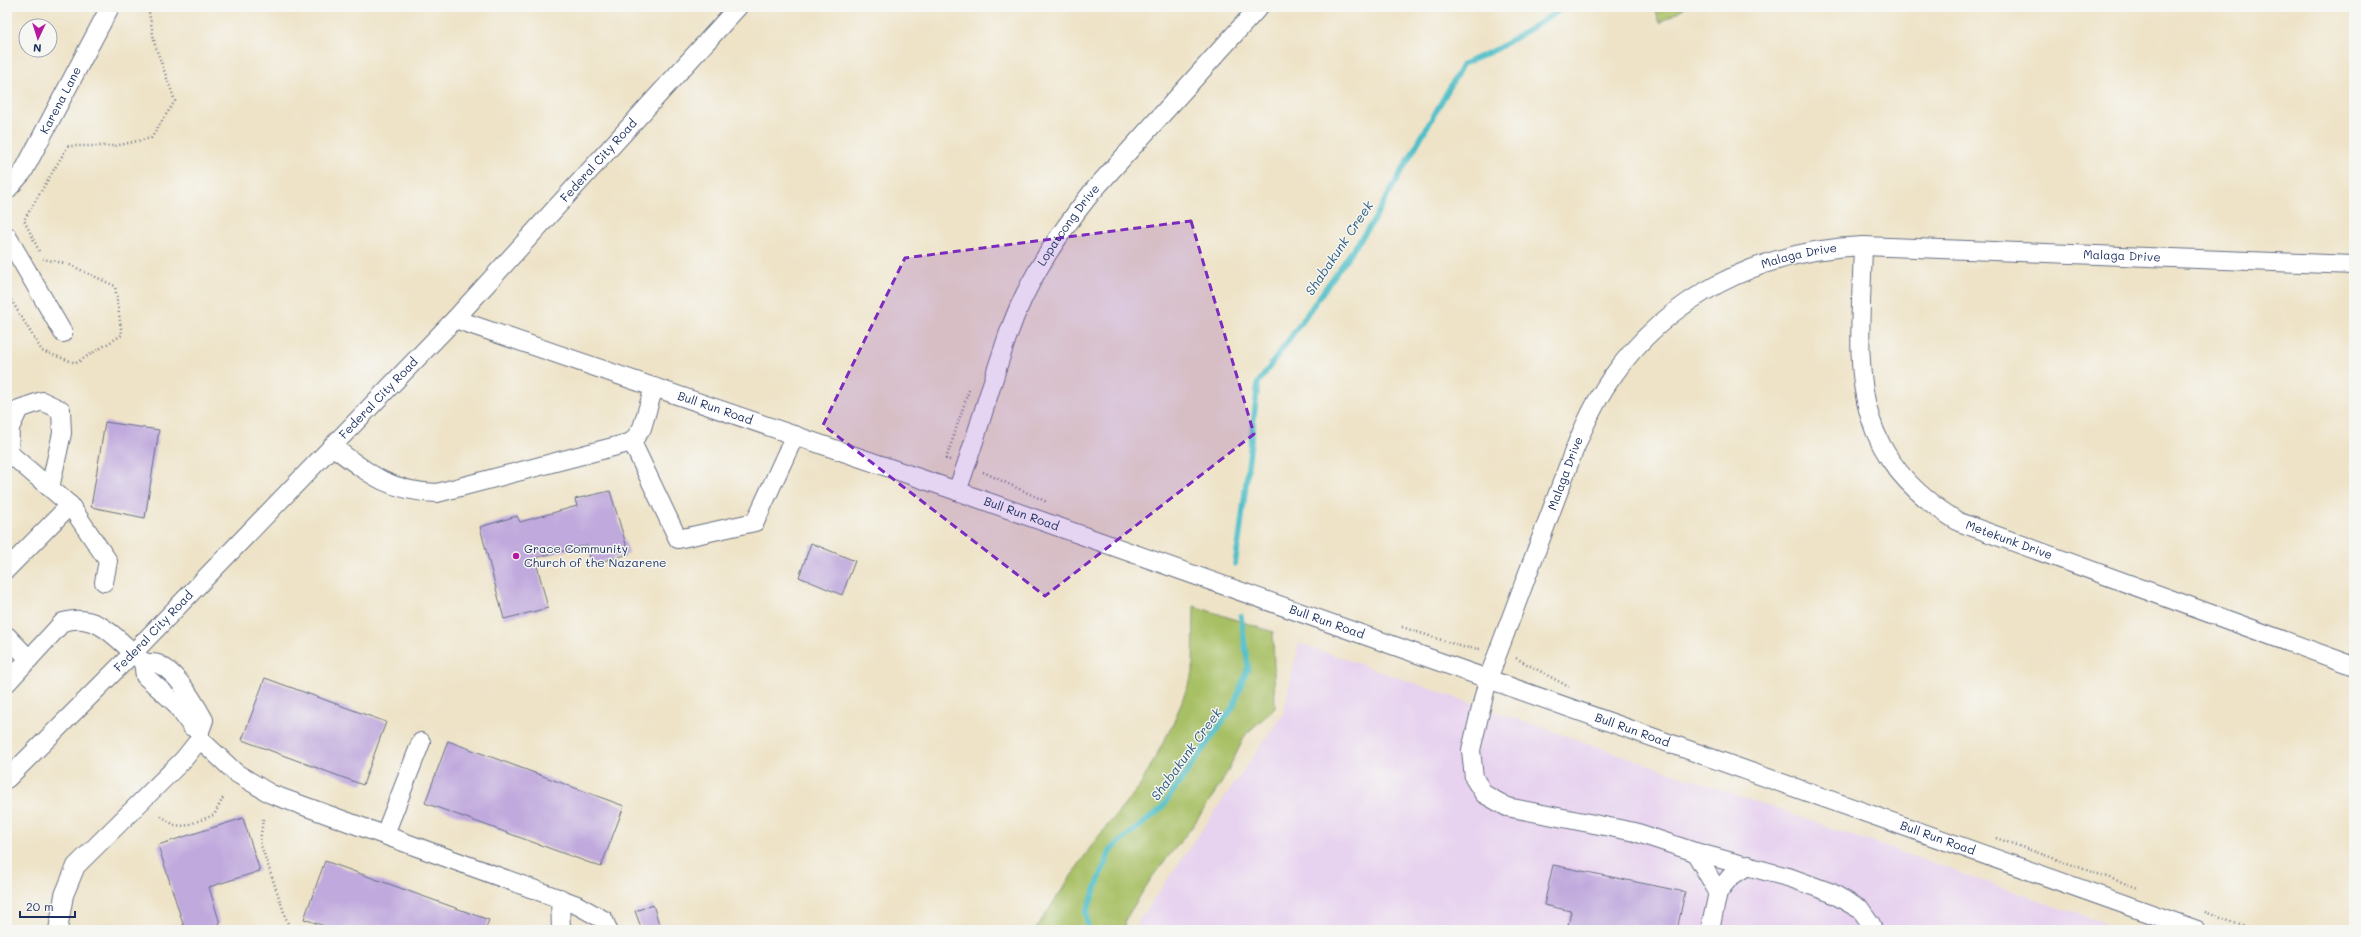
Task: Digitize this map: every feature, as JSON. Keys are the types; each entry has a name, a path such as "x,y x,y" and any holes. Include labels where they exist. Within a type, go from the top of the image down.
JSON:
{"street":[{"name":"Karena Lane","path":"7,190 24,172 110,7"},
{"name":"Federal City Road","path":"7,780 138,657 332,446 455,319 738,7"},
{"name":"Lopatcong Drive","path":"957,491 967,466 1008,334 1027,290 1046,256 1068,222 1092,192 1259,7"},
{"path":"7,236 63,333"},
{"name":"Malaga Drive","path":"1873,930 1862,910 1832,893 1749,866 1695,852 1635,832 1507,807 1484,794 1474,778 1470,750 1488,679 1588,418 1609,381 1632,351 1659,324 1689,301 1726,278 1761,264 1798,253 1835,247 1862,246 2354,265"},
{"name":"Metekunk Drive","path":"1862,246 1860,363 1863,390 1868,414 1879,440 1893,465 1913,489 1929,503 1959,522 2354,666"},
{"name":"Bull Run Road","path":"455,319 957,491 2197,930"},
{"path":"332,446 372,476 394,487 416,492 437,493 632,442 642,428 654,387"},
{"path":"632,442 678,539 755,522 795,435"},
{"path":"50,488 70,505 108,561 104,582"},
{"path":"7,569 70,505"},
{"path":"7,683 63,622 72,619 99,624 108,629 138,657 145,676 175,703 192,727 236,773 271,794 385,834 577,905 604,920 608,930"},
{"path":"7,636 29,659"},
{"path":"58,930 64,895 76,866 183,760 200,735"},
{"path":"385,834 421,742"},
{"path":"1695,852 1718,892"},
{"path":"1710,930 1718,892 1730,877 1749,866"},
{"path":"560,898 561,930"}],"path":[{"path":"7,293 42,351 76,363 122,335 115,286 68,264 43,260 24,220 68,146 115,146 151,138 175,101 155,45 148,7"},
{"path":"971,384 946,459 997,477 1054,506"},
{"path":"1396,625 1463,647 1500,651 1533,666 1572,689"},
{"path":"161,816 174,825 185,826 214,815 224,798"},
{"path":"263,819 260,842 290,930"},
{"path":"1989,835 2144,890"},
{"path":"2202,911 2253,930"}],"highlighted area":[{"path":"1191,221 1254,434 1045,596 823,425 905,258"}],"shaded area":[{"path":"1299,643 2105,923 2101,930 1137,930 1137,923 1283,714"}],"green space":[{"path":"1654,7 1685,7 1660,23"},
{"path":"1194,606 1273,632 1275,708 1246,734 1222,782 1192,827 1152,877 1125,920 1126,930 1035,930 1094,842 1140,786 1173,724 1193,673"}],"building":[{"path":"105,422 159,430 145,518 91,507"},
{"name":"Grace Community Church of the Nazarene","path":"610,491 629,554 592,564 587,545 535,558 548,608 504,619 480,527 517,516 520,522 577,506 575,499"},
{"path":"811,543 855,561 842,595 799,577"},
{"path":"265,678 386,722 363,785 242,740"},
{"path":"448,741 624,806 601,867 425,803"},
{"path":"243,818 260,871 209,887 220,924 200,930 185,930 158,845"},
{"path":"325,861 489,920 485,930 336,930 304,919"},
{"path":"1553,865 1685,892 1677,930 1567,930 1571,911 1544,905"},
{"path":"653,905 661,930 642,930 635,911"}],"waterway":[{"name":"Shabakunk Creek","path":"1235,564 1258,383 1372,223 1463,64 1497,49 1565,7"},
{"name":"Shabakunk Creek","path":"1088,930 1086,913 1111,849 1160,810 1233,707 1248,667 1241,616"}],"place":[{"name":"Grace Community Church of the Nazarene","path":"516,556"}]}
